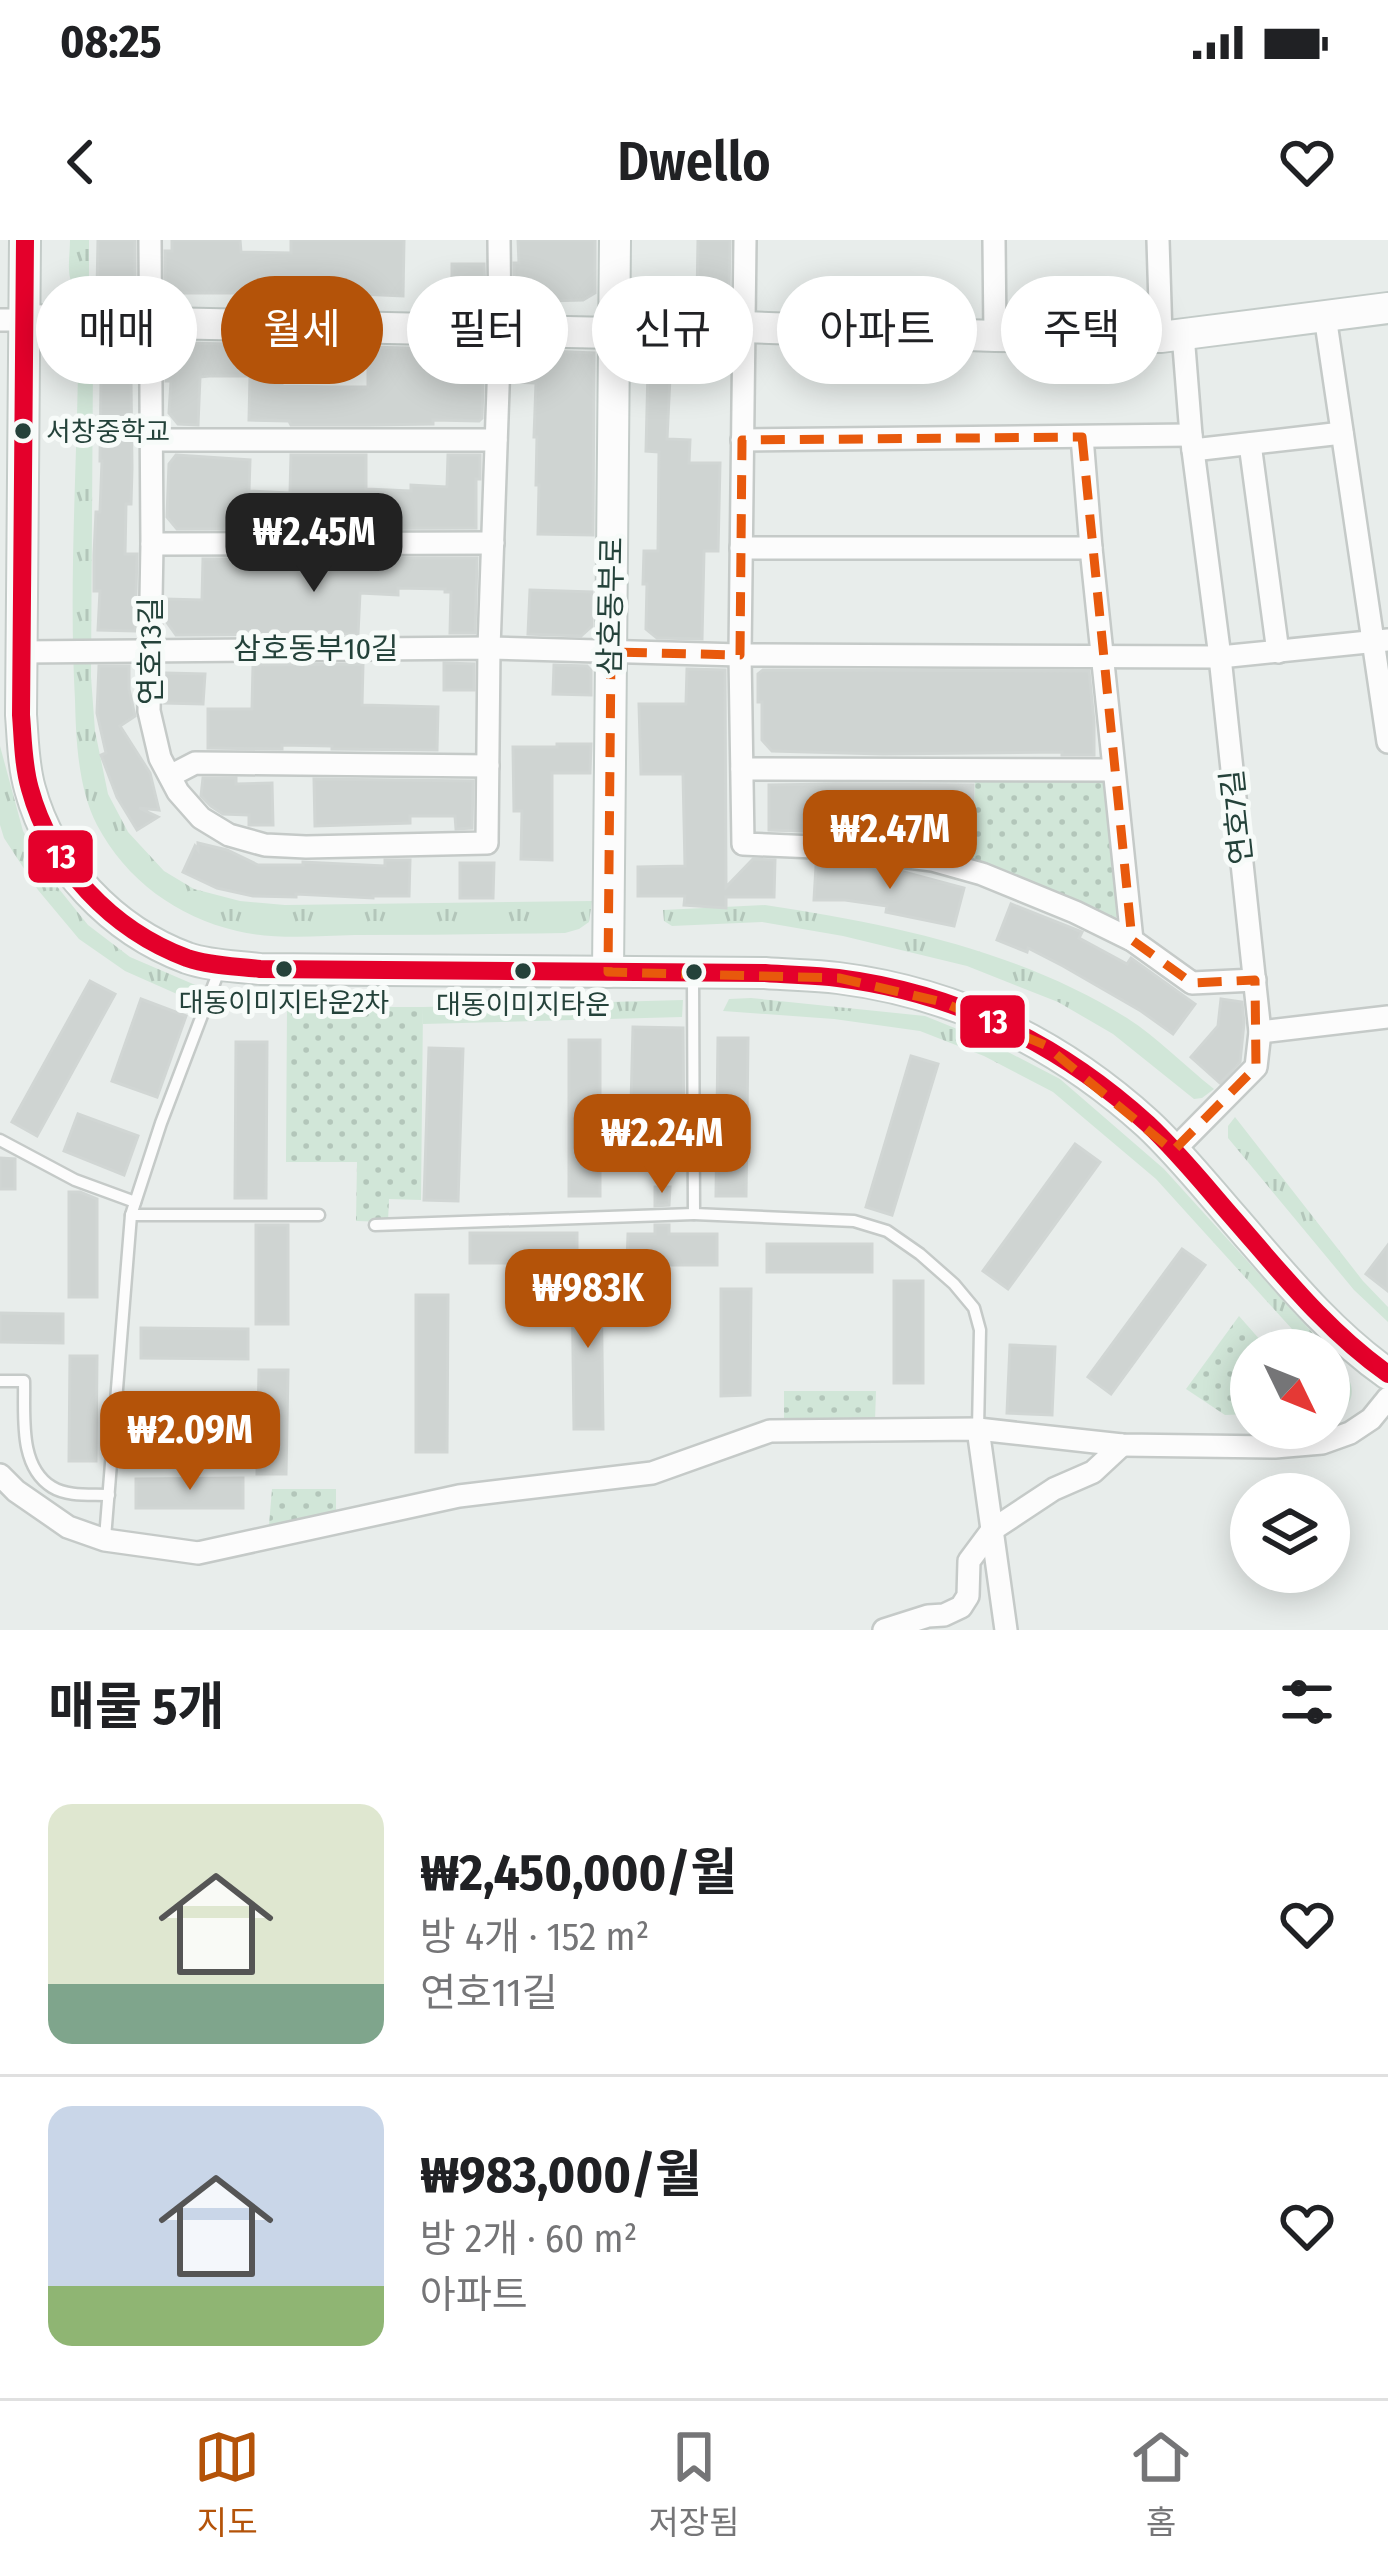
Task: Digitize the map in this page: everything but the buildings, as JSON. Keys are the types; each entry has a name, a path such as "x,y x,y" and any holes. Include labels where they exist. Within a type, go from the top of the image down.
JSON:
{"street":[{"path":"25,240 12,320 22,652 10,715 38,814 55,849 80,884 110,913 149,940 190,959 221,965 765,973 838,978 942,1002 1045,1045 1117,1097 1173,1150 1346,1344 1388,1374"},
{"name":"연호13길","path":"150,240 150,276"},
{"path":"500,240 500,276"},
{"name":"삼호동부로","path":"615,240 615,276"},
{"path":"744,276 745,240"},
{"path":"994,240 995,335"},
{"name":"연호7길","path":"1158,240 1192,443 1220,657 1260,1032 1256,1067 1173,1150"},
{"path":"753,327 1172,335 1388,308"},
{"path":"1325,316 1381,641 1388,742"},
{"path":"197,323 407,329"},
{"name":"연호13길","path":"151,384 148,711 160,758 178,792 201,818 229,835 265,845 487,843 488,766"},
{"path":"170,776 195,763 488,766 498,384"},
{"name":"삼호동부로","path":"608,972 614,384"},
{"path":"742,384 743,844 838,848 932,860 1038,896 1132,940 1192,982 1255,980"},
{"path":"742,440 1082,437 1250,444 1342,433"},
{"path":"1082,437 1132,940"},
{"path":"151,440 496,440"},
{"path":"1250,444 1278,652"},
{"path":"152,544 493,543"},
{"path":"741,548 1091,548"},
{"name":"삼호동부10길","path":"22,652 488,648 740,655 1220,657 1381,641"},
{"path":"742,769 1113,770"},
{"path":"1260,1032 1388,1017"},
{"path":"0,1475 68,1527 105,1540 198,1552 459,1496 652,1473 770,1431 978,1429 1122,1445 1275,1447 1322,1443 1350,1433 1371,1419 1388,1398"},
{"path":"978,1429 1006,1630"},
{"path":"884,1630 961,1607 968,1596 969,1561 992,1529 1054,1489 1093,1472 1122,1445"}],"lane":[{"path":"105,1540 133,1208 221,965"},
{"path":"692,972 694,1214"},
{"path":"0,1140 133,1208 319,1216"},
{"path":"375,1225 694,1214 854,1221 887,1231 955,1284 974,1308 980,1330 978,1429"},
{"path":"0,1381 24,1381 26,1447 37,1472 53,1488 109,1495"}],"highlighted area":[{"path":"1082,437 1132,940 1192,983 1255,980 1256,1067 1173,1151 1045,1045 942,1002 839,978 608,972 611,652 740,655 742,440"}],"green space":[{"path":"70,240 89,240 89,276 70,276"},
{"path":"78,384 93,384 91,677 95,731 108,794 128,832 164,871 194,889 240,901 285,905 592,901 589,922 565,933 296,937 251,934 215,925 174,906 123,863 91,811 76,731 73,577"},
{"path":"0,746 23,831 51,879 88,925 130,957 200,987 195,1002 125,971 79,939 38,890 0,825"},
{"path":"975,778 1107,779 1120,915 1110,922 972,865"},
{"path":"765,905 906,931 1042,974 1127,1018 1214,1089 1194,1099 1113,1034 1058,1002 967,966 762,922 672,926 664,921 663,910"},
{"path":"729,999 925,1016 1060,1079 1164,1169 1309,1329 1292,1329 1156,1179 1053,1092 984,1056 920,1031 723,1011"},
{"path":"683,1000 682,1017 423,1024 423,1007"},
{"path":"287,1007 423,1007 421,1200 389,1199 388,1222 356,1221 357,1162 286,1162"},
{"path":"1235,1117 1388,1307 1388,1322 1354,1290 1228,1138 1228,1126"},
{"path":"1239,1316 1250,1329 1230,1329 1230,1415 1186,1389"},
{"path":"784,1391 876,1391 875,1421 784,1420"},
{"path":"272,1489 336,1489 336,1511 269,1525"}],"transit line":[{"name":"13","path":"25,240 21,715 25,761 30,789 53,844 110,913 160,946 205,963 260,969 765,973 882,985 965,1010 1043,1047 1148,1124 1306,1301 1388,1374"}],"place":[{"name":"서창중학교","path":"23,431"},
{"name":"대동이미지타운2차","path":"284,969"},
{"name":"대동이미지타운","path":"523,971"}]}
